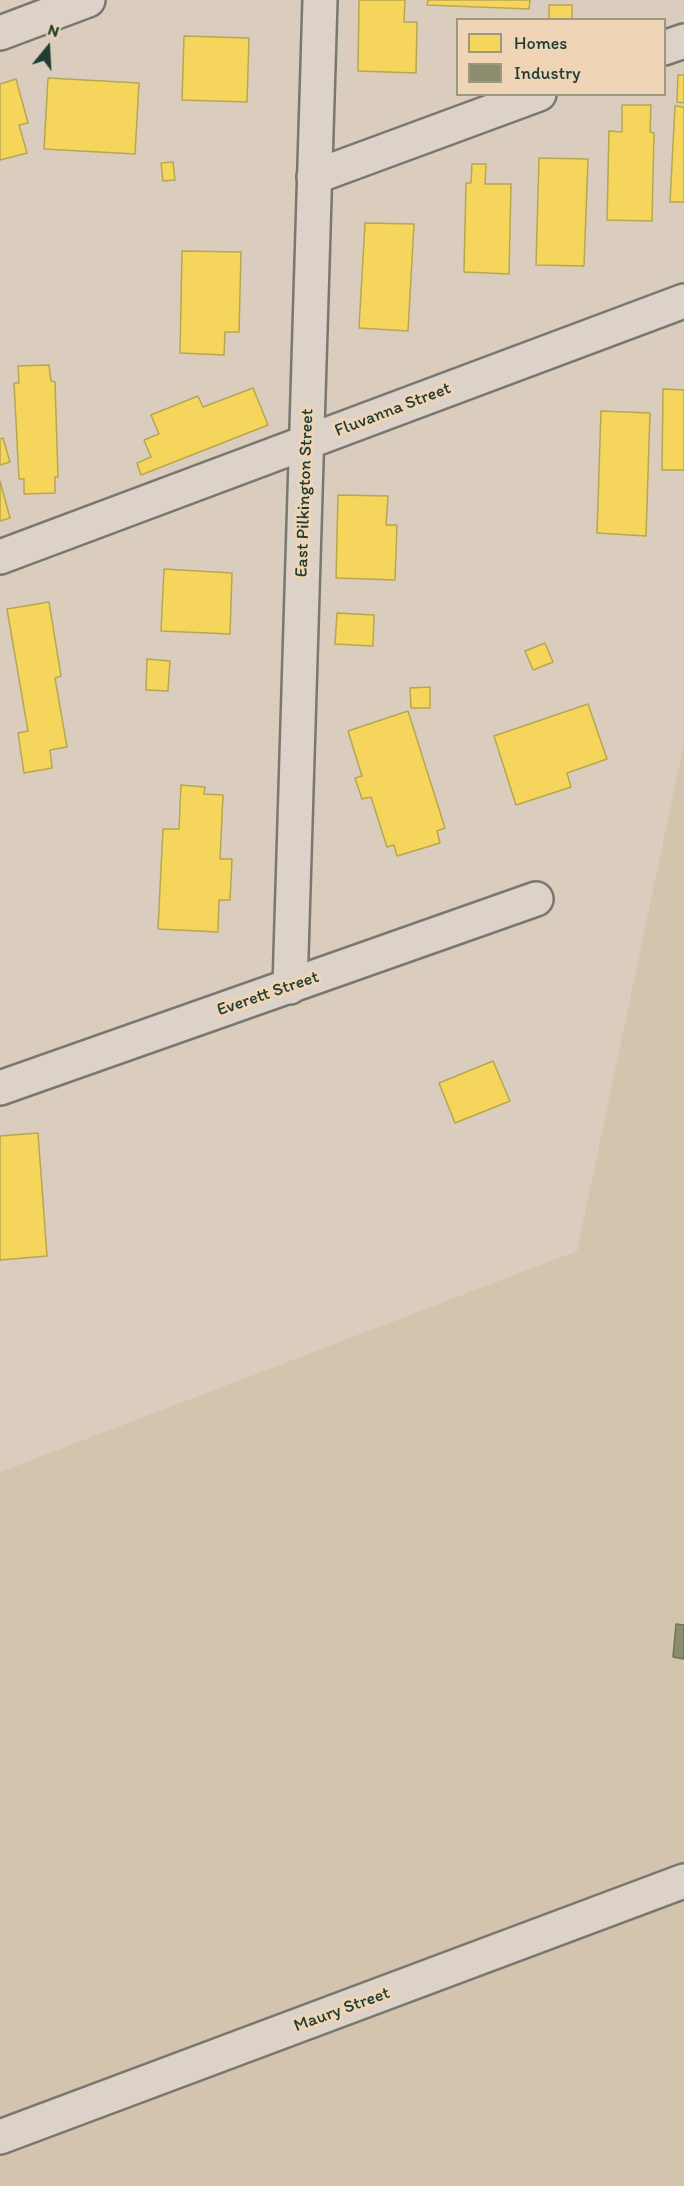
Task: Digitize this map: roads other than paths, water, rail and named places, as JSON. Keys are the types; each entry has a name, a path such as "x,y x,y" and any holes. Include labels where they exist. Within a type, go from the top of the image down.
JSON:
{"street":[{"path":"0,33 88,0"},
{"name":"East Pilkington Street","path":"290,987 320,0"},
{"path":"666,47 684,41"},
{"path":"314,177 534,96"},
{"name":"Fluvanna Street","path":"0,557 684,301"},
{"name":"Everett Street","path":"0,1088 536,899"},
{"name":"Maury Street","path":"0,2137 684,1881"}]}
